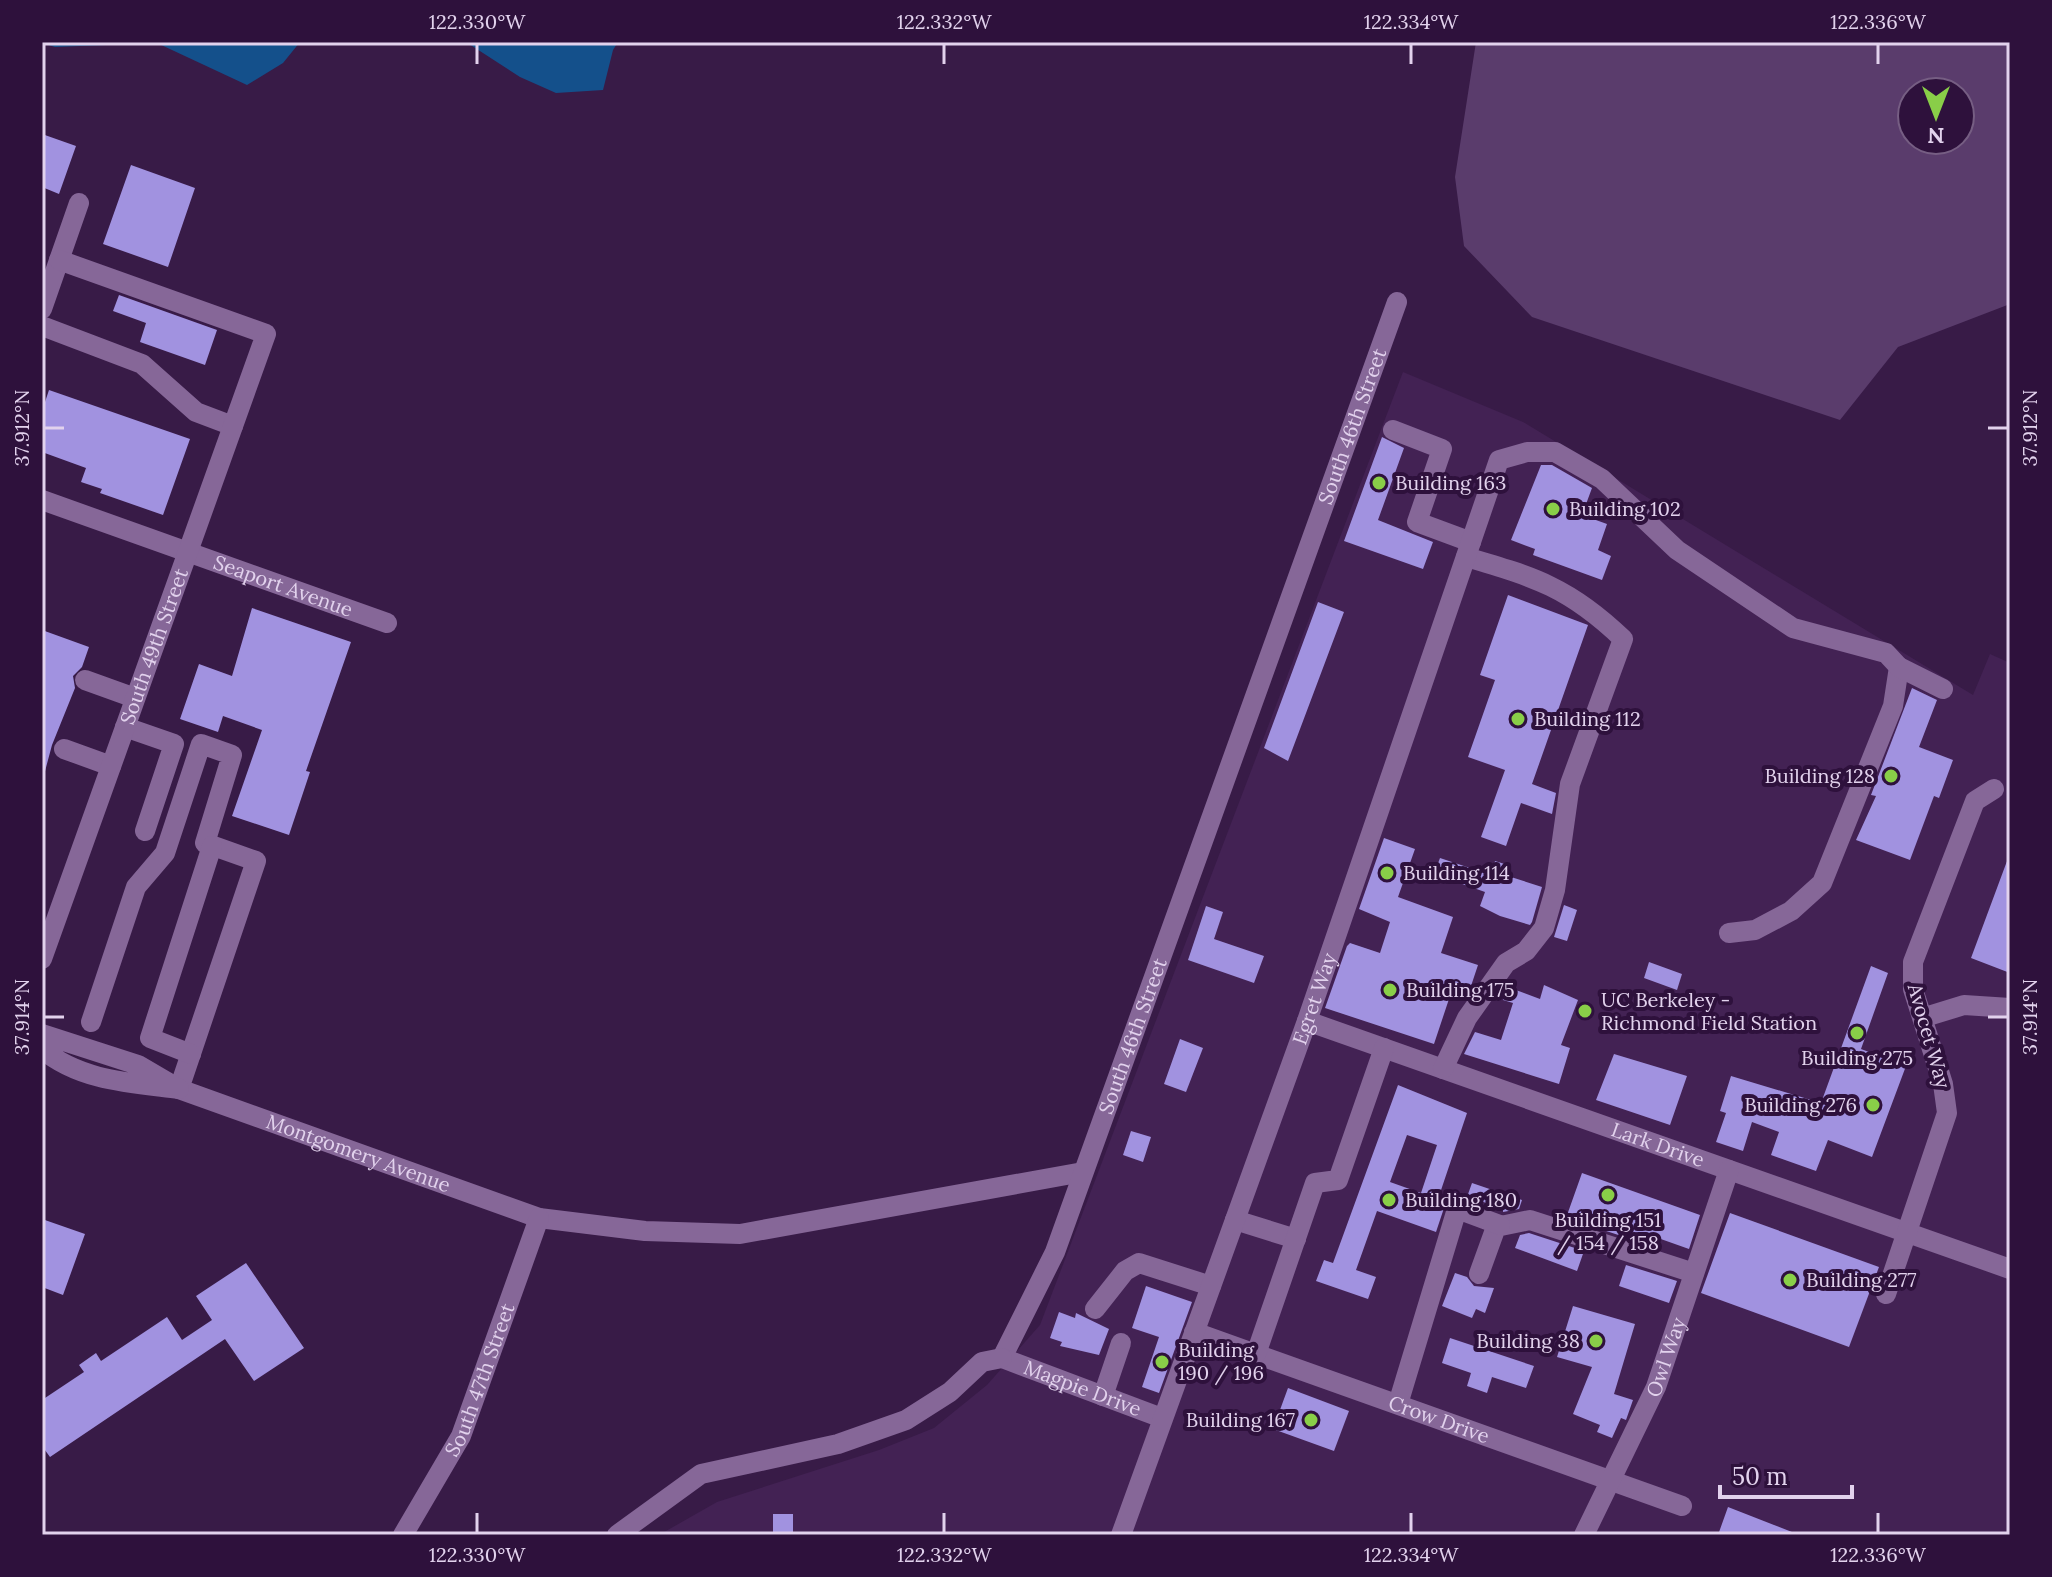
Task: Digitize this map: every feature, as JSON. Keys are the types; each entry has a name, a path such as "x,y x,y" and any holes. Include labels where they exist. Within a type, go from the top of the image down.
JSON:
{"street":[{"path":"42,309 79,203"},
{"name":"South 49th Street","path":"42,959 266,334 59,260"},
{"name":"South 46th Street","path":"1002,1358 1055,1252 1397,302"},
{"path":"42,326 142,364 196,412 233,426"},
{"path":"1393,430 1442,449 1417,522 1469,549 1542,579 1595,613 1623,639 1570,784 1555,890 1544,928 1526,951 1506,963 1467,1018 1443,1069"},
{"name":"Egret Way","path":"1121,1535 1307,1021 1499,460 1527,452 1555,452 1602,479 1677,550 1793,628 1886,653 1899,667"},
{"name":"Seaport Avenue","path":"42,500 387,623"},
{"path":"1729,933 1755,930 1791,911 1822,883 1893,706 1899,667 1943,689"},
{"path":"85,680 135,698"},
{"path":"125,727 174,744 145,831"},
{"path":"91,1022 136,887 165,853 201,744 232,755 205,843 256,861 179,1089"},
{"path":"64,749 111,766"},
{"name":"Avocet Way","path":"1886,1294 1947,1113 1925,1017 1913,989 1913,962 1975,801 1994,789"},
{"path":"191,1054 150,1038 212,846"},
{"path":"1925,1017 1964,1005 2010,1008"},
{"name":"Lark Drive","path":"1307,1021 2010,1269"},
{"name":"Montgomery Avenue","path":"42,1034 138,1065 179,1089 539,1218 645,1231 740,1234 1083,1172"},
{"path":"1256,1354 1315,1183 1338,1180 1384,1048"},
{"name":"Montgomery Avenue","path":"42,1049 71,1068 99,1078 179,1089"},
{"name":"Owl Way","path":"1584,1535 1656,1387 1729,1170"},
{"path":"1398,1404 1457,1209 1500,1225 1530,1220 1694,1273"},
{"name":"South 47th Street","path":"403,1535 461,1436 539,1218"},
{"path":"1235,1220 1296,1239"},
{"path":"1479,1274 1492,1235 1500,1225"},
{"path":"1095,1309 1125,1271 1139,1263 1211,1286"},
{"name":"Crow Drive","path":"1194,1332 1682,1506"},
{"path":"1103,1396 1121,1343"},
{"path":"617,1535 701,1474 838,1444 906,1420 950,1392 982,1362 1002,1358"},
{"name":"Magpie Drive","path":"1002,1358 1162,1418"}],"shaded area":[{"path":"1476,42 2010,42 2010,304 1898,347 1840,420 1532,317 1464,246 1455,177"},
{"name":"UC Berkeley - Richmond Field Station","path":"1403,372 1523,422 1973,695 1990,654 2010,663 2010,1535 659,1535 717,1502 879,1450 934,1428 987,1385 1040,1325"}],"water":[{"path":"300,42 283,63 247,85 157,43 55,47 42,43"},
{"path":"466,42 618,42 603,90 556,93 520,77"}],"building":[{"path":"42,134 76,146 59,194 42,187"},
{"path":"131,165 195,188 168,267 103,244"},
{"path":"119,295 217,330 205,365 140,342 146,323 113,311"},
{"path":"49,390 190,439 163,515 100,493 102,489 81,482 86,468 42,452 42,411"},
{"name":"Building 163","path":"1382,437 1404,448 1378,520 1433,542 1423,569 1344,541"},
{"name":"Building 102","path":"1541,465 1552,465 1592,488 1582,515 1607,524 1598,550 1611,556 1602,580 1533,555 1535,549 1511,540"},
{"name":"Building 112","path":"1508,595 1588,625 1532,784 1556,793 1552,814 1521,803 1506,846 1481,837 1505,770 1468,757 1495,680 1480,675"},
{"path":"1318,602 1344,612 1288,761 1264,748"},
{"path":"252,608 351,642 306,771 310,772 289,835 232,816 262,730 223,716 218,732 180,719 199,664 232,676"},
{"path":"42,630 89,647 82,667 73,676 75,688 52,745 44,775"},
{"name":"Building 128","path":"1912,688 1937,700 1919,747 1953,760 1939,798 1934,796 1910,860 1856,840 1876,796 1871,795"},
{"name":"Building 175","path":"1384,838 1415,849 1398,897 1453,917 1441,953 1478,965 1469,992 1453,987 1434,1044 1325,1008 1350,943 1380,953 1390,922 1359,909"},
{"path":"2010,853 2010,973 1971,958"},
{"path":"1440,858 1491,875 1495,861 1511,866 1511,877 1542,887 1530,925 1480,906 1485,892 1434,874"},
{"path":"1564,905 1577,910 1567,941 1554,937"},
{"path":"1206,906 1223,912 1214,939 1264,956 1254,983 1188,960"},
{"path":"1649,962 1682,974 1677,990 1644,978"},
{"path":"1871,966 1888,973 1861,1049 1906,1066 1872,1157 1828,1140 1816,1171 1771,1155 1779,1132 1752,1122 1743,1151 1716,1142 1726,1113 1720,1111 1731,1076 1821,1103"},
{"path":"1544,985 1578,1000 1561,1045 1570,1048 1559,1084 1464,1054 1475,1032 1501,1040 1513,1003 1503,1000 1508,987 1540,999"},
{"path":"1180,1039 1203,1048 1186,1092 1164,1084"},
{"path":"1614,1054 1687,1076 1670,1125 1596,1100"},
{"name":"Building 180","path":"1398,1085 1467,1113 1436,1205 1444,1208 1436,1232 1377,1211 1356,1270 1376,1277 1368,1299 1316,1281 1324,1260 1333,1263","holes":["1407,1135 1437,1145 1421,1193 1390,1182"]},
{"path":"1131,1131 1151,1137 1143,1162 1123,1155"},
{"name":"Building 151 / 154 / 158","path":"1582,1173 1700,1215 1689,1249 1641,1232 1637,1241 1566,1218"},
{"path":"1472,1183 1522,1200 1519,1209 1503,1212 1503,1208 1467,1197"},
{"name":"Building 277","path":"1730,1213 1879,1267 1849,1347 1701,1293"},
{"path":"42,1219 85,1234 63,1295 42,1287"},
{"path":"1529,1233 1584,1251 1577,1271 1515,1248 1520,1235"},
{"path":"246,1263 304,1348 254,1381 225,1339 50,1457 42,1446 42,1400 84,1372 79,1365 96,1353 101,1361 167,1317 182,1340 212,1320 196,1296"},
{"path":"1626,1265 1677,1281 1669,1303 1619,1286"},
{"path":"1455,1273 1467,1277 1474,1286 1494,1288 1485,1313 1476,1309 1472,1318 1442,1306"},
{"name":"Building 190 / 196","path":"1146,1286 1192,1302 1159,1393 1142,1387 1159,1337 1132,1328"},
{"name":"Building 38","path":"1573,1306 1635,1324 1614,1394 1633,1400 1626,1420 1621,1418 1612,1438 1597,1432 1600,1425 1573,1414 1592,1367 1557,1357"},
{"path":"1059,1312 1075,1318 1076,1313 1109,1329 1099,1355 1060,1346 1062,1342 1050,1338"},
{"path":"1450,1338 1534,1366 1526,1388 1492,1377 1487,1393 1467,1386 1471,1373 1442,1363"},
{"name":"Building 167","path":"1288,1388 1349,1411 1334,1451 1273,1429"},
{"path":"1728,1507 1797,1534 1797,1535 1718,1535"},
{"path":"773,1514 793,1514 793,1532 773,1532"}],"place":[{"name":"Building 163","path":"1379,483"},
{"name":"Building 102","path":"1553,509"},
{"name":"Building 112","path":"1518,719"},
{"name":"Building 128","path":"1891,776"},
{"name":"Building 114","path":"1387,873"},
{"name":"Building 175","path":"1390,990"},
{"name":"UC Berkeley - Richmond Field Station","path":"1585,1011"},
{"name":"Building 275","path":"1857,1033"},
{"name":"Building 276","path":"1873,1105"},
{"name":"Building 151 / 154 / 158","path":"1608,1195"},
{"name":"Building 180","path":"1389,1200"},
{"name":"Building 277","path":"1790,1280"},
{"name":"Building 38","path":"1596,1341"},
{"name":"Building 190 / 196","path":"1162,1362"},
{"name":"Building 167","path":"1311,1420"}]}
